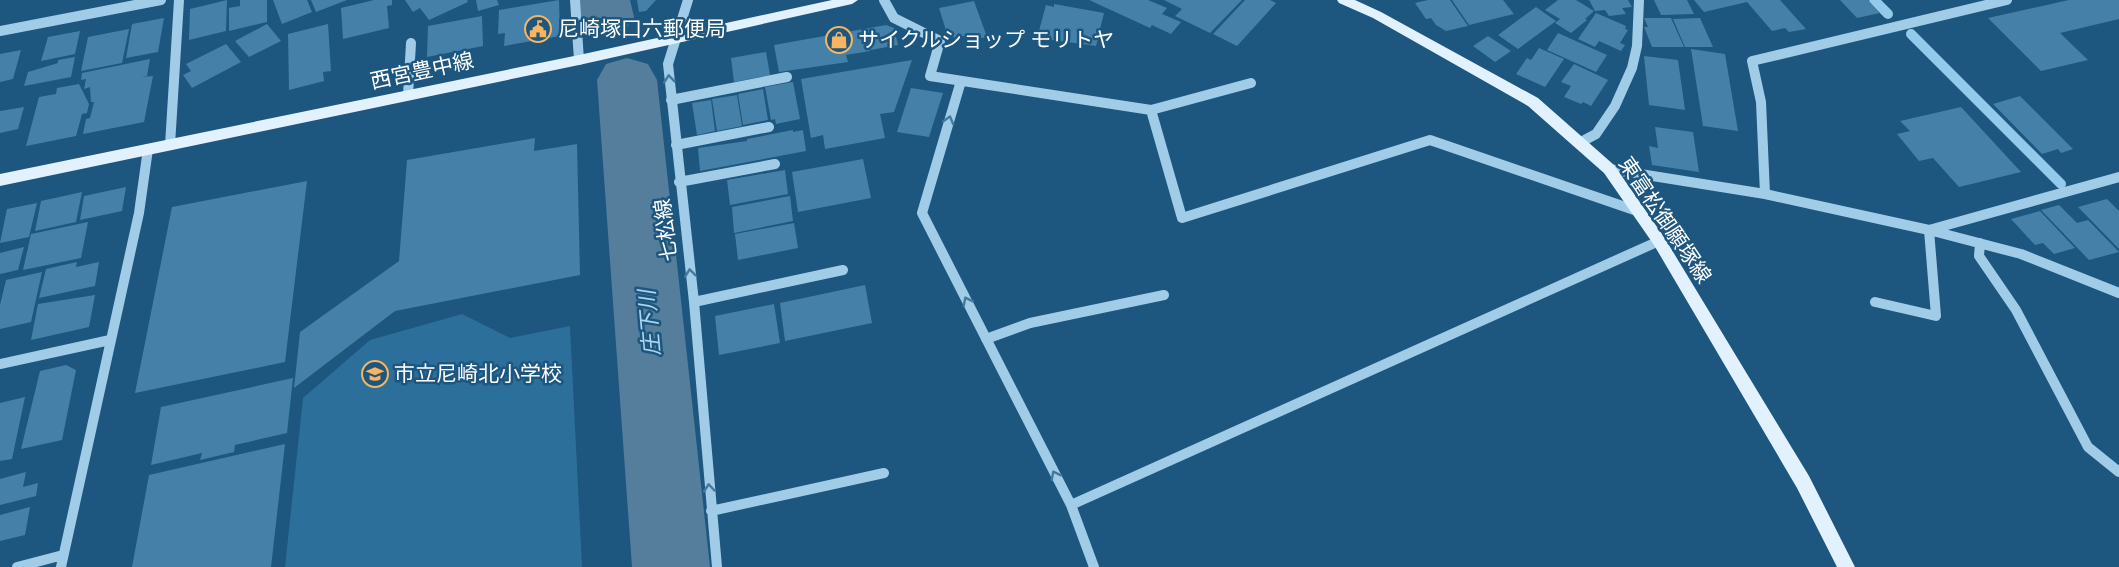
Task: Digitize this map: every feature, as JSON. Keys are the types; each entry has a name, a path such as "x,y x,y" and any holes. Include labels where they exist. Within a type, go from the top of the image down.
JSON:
{"main road":[{"name":"西宮豊中線","path":"0,180 579,60 675,37 852,0"},
{"name":"東富松御願塚線","path":"1343,0 1377,15 1533,102 1609,169 1659,241 1803,482 1846,567"}],"street":[{"path":"0,31 161,0"},
{"path":"170,145 179,0"},
{"path":"575,0 579,60"},
{"name":"七松線","path":"688,0 668,64 679,182 694,302 717,567"},
{"path":"884,0 894,18 940,41 930,76 1151,110 1251,83"},
{"path":"1581,142 1596,134 1615,106 1632,68 1637,46 1639,0"},
{"path":"1765,194 1761,102 1752,61 2007,0"},
{"path":"408,95 411,43"},
{"path":"671,100 787,77"},
{"path":"961,81 922,213 1071,505 1094,567"},
{"path":"1151,110 1182,218 1430,140 1640,212"},
{"path":"676,145 769,127"},
{"path":"17,567 62,561 139,213 148,149"},
{"path":"679,182 775,164"},
{"path":"1609,169 1765,194 1929,230 2021,254 2119,292"},
{"path":"1929,230 2119,177"},
{"path":"1875,302 1936,316 1929,230"},
{"path":"1071,505 1659,241"},
{"path":"1980,243 1979,256 2016,310 2088,447 2119,472"},
{"path":"694,302 843,270"},
{"path":"986,339 1030,323 1164,295"},
{"path":"0,364 110,340"},
{"path":"711,511 884,474"}],"shaded area":[{"path":"462,314 510,338 570,326 582,567 285,567 303,398 370,340"}],"building":[{"path":"227,0 226,31 189,40 190,9"},
{"path":"240,0 267,0 267,22 229,31 229,8 240,6"},
{"path":"273,0 307,0 312,12 282,24"},
{"path":"311,0 347,0 316,12"},
{"path":"374,0 392,0 392,5 387,6 389,28 343,39 341,8"},
{"path":"405,0 467,0 468,2 429,20 420,8 413,12"},
{"path":"476,0 497,0 499,5 478,11"},
{"path":"559,0 560,36 504,46 505,33 498,34 499,10"},
{"path":"637,0 656,0 646,11 639,12"},
{"path":"1089,0 1148,0 1167,8 1162,14 1181,22 1171,34 1152,25 1150,28"},
{"path":"1164,0 1242,0 1210,33 1175,16 1182,9"},
{"path":"1245,0 1270,0 1276,3 1237,46 1213,34"},
{"path":"1428,0 1450,0 1468,26 1446,31 1436,25 1431,18 1426,19 1415,3"},
{"path":"1452,0 1503,0 1514,14 1469,25"},
{"path":"1558,0 1576,0 1594,11 1571,33 1555,23 1560,19 1545,10"},
{"path":"1589,0 1628,0 1632,7 1622,8 1626,14 1609,16 1605,10 1595,11"},
{"path":"1654,0 1687,0 1694,14 1661,15"},
{"path":"1694,0 1780,0 1806,29 1789,32 1785,28 1772,31 1747,2 1704,12"},
{"path":"1840,0 1868,0 1880,13 1857,18"},
{"path":"2069,0 2119,0 2119,19 2060,33 2088,60 2041,71 1988,18"},
{"path":"974,1 987,37 966,41 964,36 948,37 939,8"},
{"path":"1054,4 1104,13 1096,46 1037,38 1046,5 1054,7"},
{"path":"1536,7 1556,21 1518,49 1498,35"},
{"path":"1596,13 1626,26 1625,29 1628,30 1620,43 1625,45 1621,51 1599,41 1595,47 1578,39"},
{"path":"482,16 483,46 427,57 428,26"},
{"path":"164,18 158,52 126,58 132,24"},
{"path":"1644,18 1671,18 1684,47 1652,47 1644,27 1648,27"},
{"path":"1700,18 1713,47 1685,47 1673,19"},
{"path":"267,24 281,41 249,57 235,41"},
{"path":"328,24 331,71 323,72 324,81 289,90 288,34"},
{"path":"886,25 894,28 898,45 871,50 867,35 870,51 846,55 848,62 779,72 774,45"},
{"path":"129,29 122,63 81,71 88,37"},
{"path":"80,31 75,54 41,61 48,37"},
{"path":"1558,33 1607,55 1596,72 1547,50"},
{"path":"1488,36 1511,51 1495,62 1473,46"},
{"path":"226,44 241,62 192,88 183,75 191,71 186,64"},
{"path":"1539,48 1564,59 1545,87 1516,74 1527,58 1531,60"},
{"path":"1691,49 1725,54 1738,131 1703,126"},
{"path":"21,50 13,79 0,82 0,54"},
{"path":"766,52 770,75 734,82 731,58"},
{"path":"1644,56 1678,60 1685,110 1649,105"},
{"path":"75,57 71,77 24,86 28,72 58,63 58,60"},
{"path":"150,59 147,76 141,77 153,76 144,122 83,134 86,119 90,118 94,102 91,102 90,87 84,89 86,79 81,80 82,73"},
{"path":"912,60 894,112 880,114 885,138 825,149 823,135 811,138 801,79"},
{"path":"1574,64 1608,80 1591,106 1564,97 1571,86 1561,82"},
{"path":"793,82 800,119 776,124 775,119 771,120 765,87"},
{"path":"79,84 89,104 87,113 82,114 76,136 26,146 39,97 56,94 57,88"},
{"path":"911,88 943,93 929,137 897,132"},
{"path":"763,89 768,120 743,125 738,94"},
{"path":"737,95 742,126 717,131 712,99"},
{"path":"2020,96 2073,149 2061,153 2058,149 2042,154 1993,104"},
{"path":"711,100 715,131 697,135 692,103"},
{"path":"24,107 18,129 0,133 0,111"},
{"path":"1961,107 2021,172 1959,187 1933,158 1919,161 1897,134 1910,131 1900,121"},
{"path":"1655,127 1693,132 1699,172 1652,165 1649,146 1658,148"},
{"path":"793,130 793,132 803,130 806,151 700,171 698,148 747,141 747,139"},
{"path":"535,138 534,151 577,144 580,275 395,311 294,388 300,332 399,261 407,160"},
{"path":"863,159 871,198 798,212 792,172"},
{"path":"785,170 788,194 730,205 727,180"},
{"path":"307,181 285,362 135,393 172,207"},
{"path":"126,187 122,211 80,220 84,196"},
{"path":"82,192 76,222 35,231 41,201"},
{"path":"790,196 793,221 734,233 732,207"},
{"path":"2107,199 2119,211 2119,249 2078,207"},
{"path":"37,203 29,237 0,243 7,209"},
{"path":"2059,205 2077,223 2088,220 2119,252 2089,260 2041,210"},
{"path":"2040,211 2075,248 2054,254 2043,243 2035,245 2011,219"},
{"path":"88,222 81,258 23,270 31,234"},
{"path":"794,223 798,248 738,260 735,234"},
{"path":"24,247 18,270 0,274 0,253"},
{"path":"77,262 76,267 99,262 95,286 39,298 46,269"},
{"path":"42,272 31,322 0,329 0,305 6,280"},
{"path":"865,285 872,323 785,341 780,303"},
{"path":"95,295 89,327 31,340 38,304"},
{"path":"774,304 780,343 719,355 715,316"},
{"path":"66,365 76,370 62,440 21,449 40,371"},
{"path":"293,378 287,433 235,445 234,452 200,460 202,453 151,465 161,407"},
{"path":"25,397 12,459 0,461 0,403"},
{"path":"285,444 271,567 132,567 149,475"},
{"path":"26,472 23,487 38,483 36,496 0,505 0,479"},
{"path":"30,507 25,535 0,541 0,515"}],"waterway":[{"name":"庄下川","path":"602,0 605,17"},
{"path":"1874,0 1888,14"},
{"path":"1911,34 2061,184"},
{"name":"庄下川","path":"627,80 671,567"}],"place":[{"name":"尼崎塚口六郵便局","path":"538,29"},
{"name":"サイクルショップ モリトヤ","path":"839,40"},
{"name":"市立尼崎北小学校","path":"375,374"}]}
